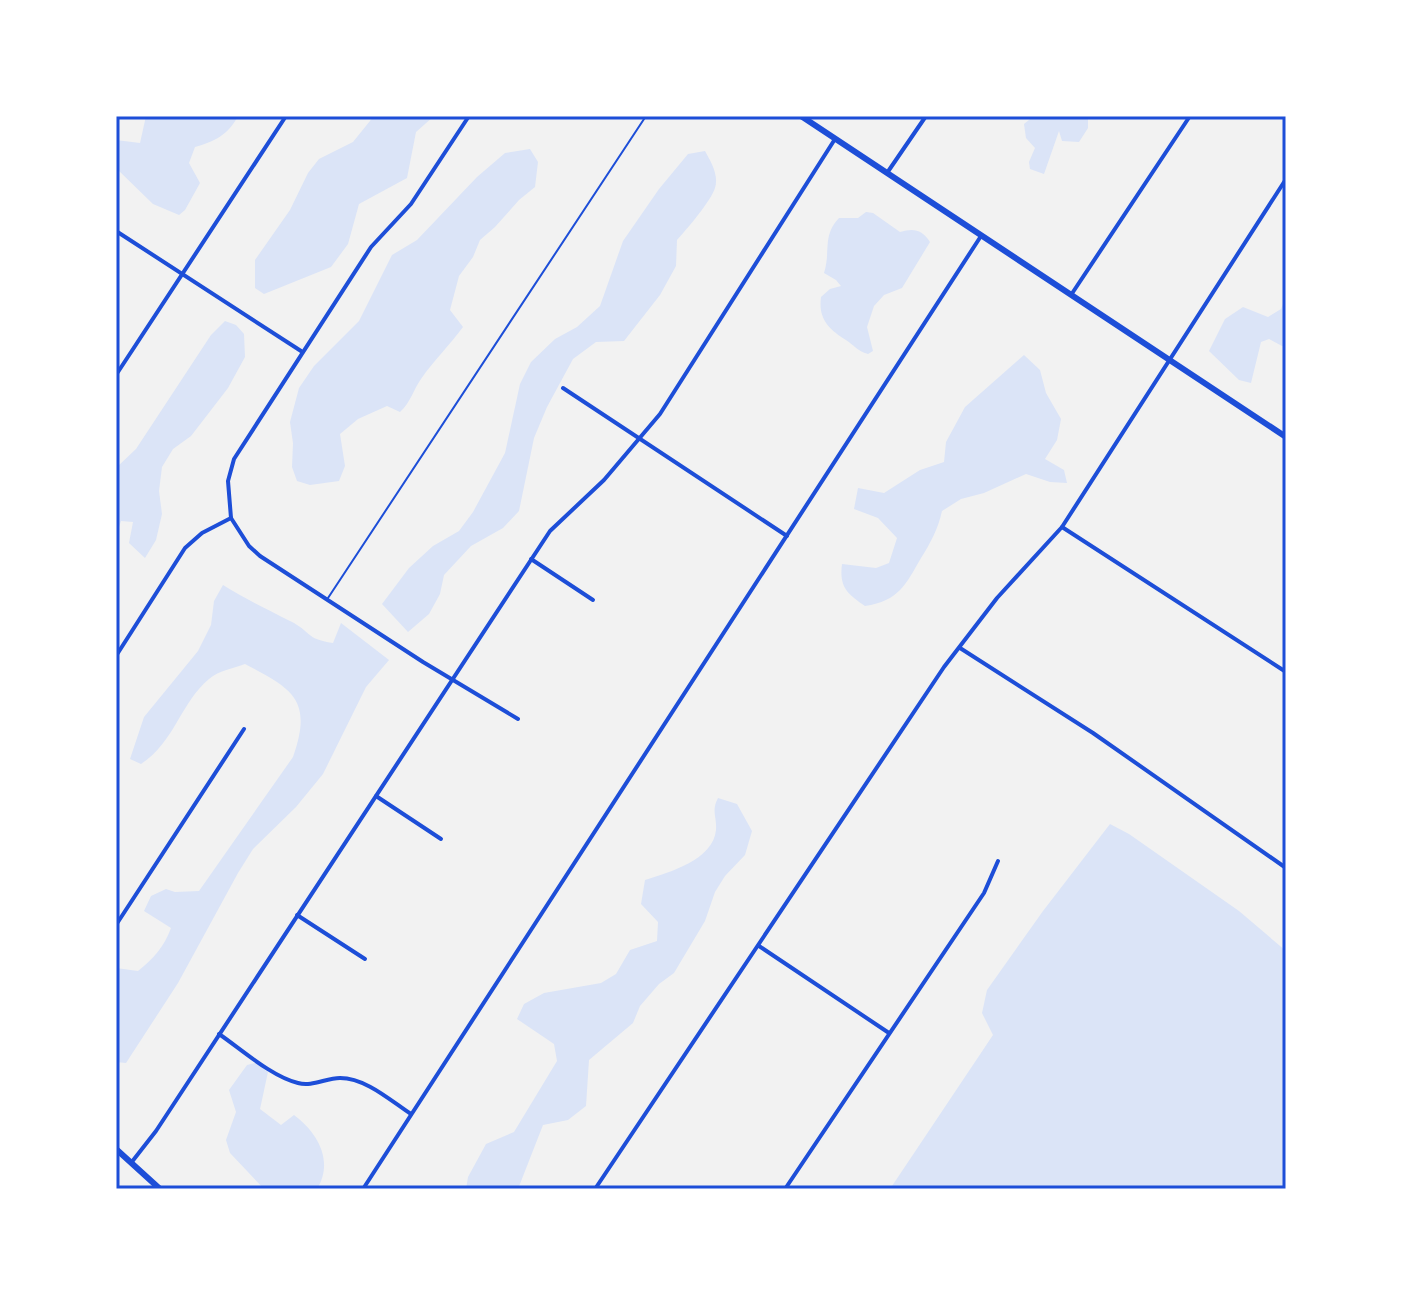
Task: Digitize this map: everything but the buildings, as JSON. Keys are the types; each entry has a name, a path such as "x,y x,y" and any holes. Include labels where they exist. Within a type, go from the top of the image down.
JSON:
{"main road":[{"path":"801,116 1286,437"},
{"path":"116,1149 160,1189"}],"street":[{"path":"116,375 286,116"},
{"path":"469,116 411,204 371,247 234,459 228,481 231,518 254,551 518,719"},
{"path":"887,173 926,116"},
{"path":"1071,295 1190,116"},
{"path":"131,1163 156,1131 531,559 559,520 604,480 660,414 835,139"},
{"path":"595,1189 944,667 997,598 1062,527 1286,179"},
{"path":"116,231 301,351"},
{"path":"363,1189 981,236"},
{"path":"563,388 787,536"},
{"path":"116,656 185,548 202,533 231,518"},
{"path":"1062,527 1286,672"},
{"path":"531,559 593,600"},
{"path":"960,648 1093,733 1286,868"},
{"path":"116,925 244,729"},
{"path":"376,796 441,839"},
{"path":"785,1189 984,893 998,861"},
{"path":"297,915 365,959"},
{"path":"759,946 889,1033"},
{"path":"219,1034 287,1080 305,1085 334,1078 352,1079 412,1115"}],"lane":[{"path":"327,599 646,116"}],"shaded area":[{"path":"146,116 238,116 220,136 195,147 189,163 200,183 179,215 153,204 116,168 116,140 140,143"},
{"path":"374,116 434,116 416,132 407,178 359,204 348,244 331,267 264,294 255,288 255,260 290,210 308,173 319,159 353,142"},
{"path":"1034,116 1088,116 1088,128 1079,142 1062,141 1059,131 1044,174 1030,169 1029,162 1035,148 1026,138 1024,124"},
{"path":"530,149 538,162 535,187 480,240 473,257 459,276 450,310 463,327 426,372 400,412 387,406 358,419 340,434 345,466 339,481 310,485 297,481 292,467 290,422 299,388 314,366 359,321 392,255 417,240 477,177 505,153"},
{"path":"705,151 715,173 715,188 677,240 676,266 660,295 624,341 596,342 573,359 534,438 519,511 503,528 471,546 444,575 440,594 429,614 408,632 382,604 409,568 433,546 459,531 473,512 505,453 520,384 531,362 555,339 577,327 600,306 623,241 688,154"},
{"path":"866,212 873,213 900,232 920,232 930,242 902,288 884,295 874,306 867,327 873,351 868,354 858,350 830,327 821,311 821,297 830,289 841,286 824,273 830,231 839,218 858,218"},
{"path":"1286,296 1286,346 1269,339 1261,342 1251,383 1239,380 1209,351 1225,319 1243,307 1268,317 1281,309"},
{"path":"225,321 236,325 244,334 245,357 228,388 191,436 173,449 162,467 159,491 162,514 156,540 145,558 129,543 133,522 121,521 116,536 116,468 136,449 211,335"},
{"path":"1024,355 1040,370 1046,393 1061,419 1057,440 1045,459 1064,470 1067,483 1050,482 1026,474 984,493 961,499 942,511 931,541 900,590 877,604 865,606 853,598 842,579 842,564 876,568 889,563 897,538 878,518 854,509 858,488 884,493 920,470 944,462 946,442 965,407"},
{"path":"223,585 317,639 333,643 341,623 389,660 366,687 323,774 296,807 253,849 178,983 126,1063 116,1062 116,968 138,971 158,952 171,928 144,911 151,896 166,889 175,892 199,891 293,757 299,738 301,722 294,698 276,681 245,664 209,679 191,699 162,745 141,764 130,759 144,717 198,651 211,625 214,601"},
{"path":"718,798 737,804 752,831 745,855 715,892 705,921 674,973 659,984 640,1006 633,1023 589,1060 586,1106 568,1120 543,1125 518,1189 466,1189 468,1177 486,1144 514,1132 557,1061 554,1044 517,1019 524,1004 544,993 601,983 616,974 630,950 657,941 658,922 641,904 645,880 689,863 707,849 716,830"},
{"path":"1110,824 1239,911 1286,951 1286,1189 890,1189 993,1035 982,1013 987,990"},
{"path":"255,1063 268,1072 260,1109 281,1125 294,1115 310,1130 321,1148 324,1168 317,1189 264,1189 230,1153 226,1140 236,1112 229,1090 247,1065"}]}
